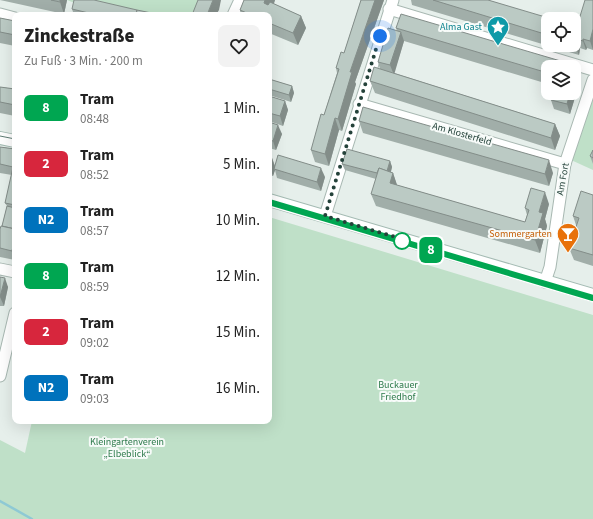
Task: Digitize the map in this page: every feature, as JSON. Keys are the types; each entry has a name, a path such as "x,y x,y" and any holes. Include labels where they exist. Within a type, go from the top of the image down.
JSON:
{"main road":[{"path":"0,138 12,140"},
{"path":"272,201 593,296"}],"street":[{"path":"234,12 240,0"},
{"path":"325,216 391,5 593,70"},
{"path":"0,14 12,17"},
{"name":"Am Fort","path":"545,282 550,267 565,164 593,80"},
{"name":"Am Klosterfeld","path":"359,104 565,164"},
{"path":"0,269 12,271"},
{"path":"0,376 12,326"}],"green space":[{"path":"67,0 207,0 202,12 111,12 83,6"},
{"path":"593,99 593,170 571,160"},
{"name":"Buckauer Friedhof","path":"272,218 593,315 593,519 0,519 0,440 25,453 31,424 272,424"}],"building":[{"path":"74,0 94,0 137,10 137,12 84,12 72,9"},
{"path":"198,0 213,0 208,12 193,12"},
{"path":"244,0 265,0 264,3 268,5 270,2 301,16 293,33 272,24 272,12 244,12 240,10"},
{"path":"361,0 375,0 350,72 352,72 338,119 335,118 325,154 311,150 321,114 324,115 339,69 336,68 341,52 344,53"},
{"path":"433,0 488,0 541,16 541,33"},
{"path":"585,0 593,0 593,29 590,41 583,39 583,41 581,40 581,13"},
{"path":"401,14 557,60 541,60 541,71 396,28"},
{"path":"0,18 12,20 12,34 0,32"},
{"path":"388,28 401,32 390,65 378,62"},
{"path":"374,67 555,124 551,138 370,81"},
{"path":"272,80 292,86 289,95 272,90"},
{"path":"0,87 12,89 12,104 0,102"},
{"path":"272,97 285,101 280,116 272,114"},
{"path":"551,100 568,100 567,104"},
{"path":"363,107 549,160 545,174 359,121"},
{"path":"272,123 278,125 272,141"},
{"path":"0,147 12,149 12,167 0,164"},
{"path":"347,149 390,161 387,171 379,168 377,173 342,164"},
{"path":"593,150 593,158 590,156"},
{"path":"278,155 321,168 317,182 274,169"},
{"path":"379,168 393,173 390,183 525,222 529,210 525,208 531,188 545,192 539,212 543,213 535,240 371,194"},
{"path":"12,172 12,204 5,203"},
{"path":"581,191 593,195 593,255 569,248 579,218 573,216"},
{"path":"7,206 12,207 12,228 2,226"},
{"path":"1,226 12,228 12,251 0,248"},
{"path":"0,277 5,278 0,297"}],"waterway":[{"path":"0,501 32,519"}],"tram line":[{"path":"0,136 12,138"},
{"path":"272,203 593,298"},
{"name":"8","path":"272,203 593,298"}],"place":[{"name":"Alma Gast","path":"498,46"},
{"name":"Sommergarten","path":"568,254"}],"route":[{"path":"380,36 325,216 402,239 402,241"}],"park label":[{"name":"Kleingartenverein „Elbeblick“","path":"127,448"}]}
